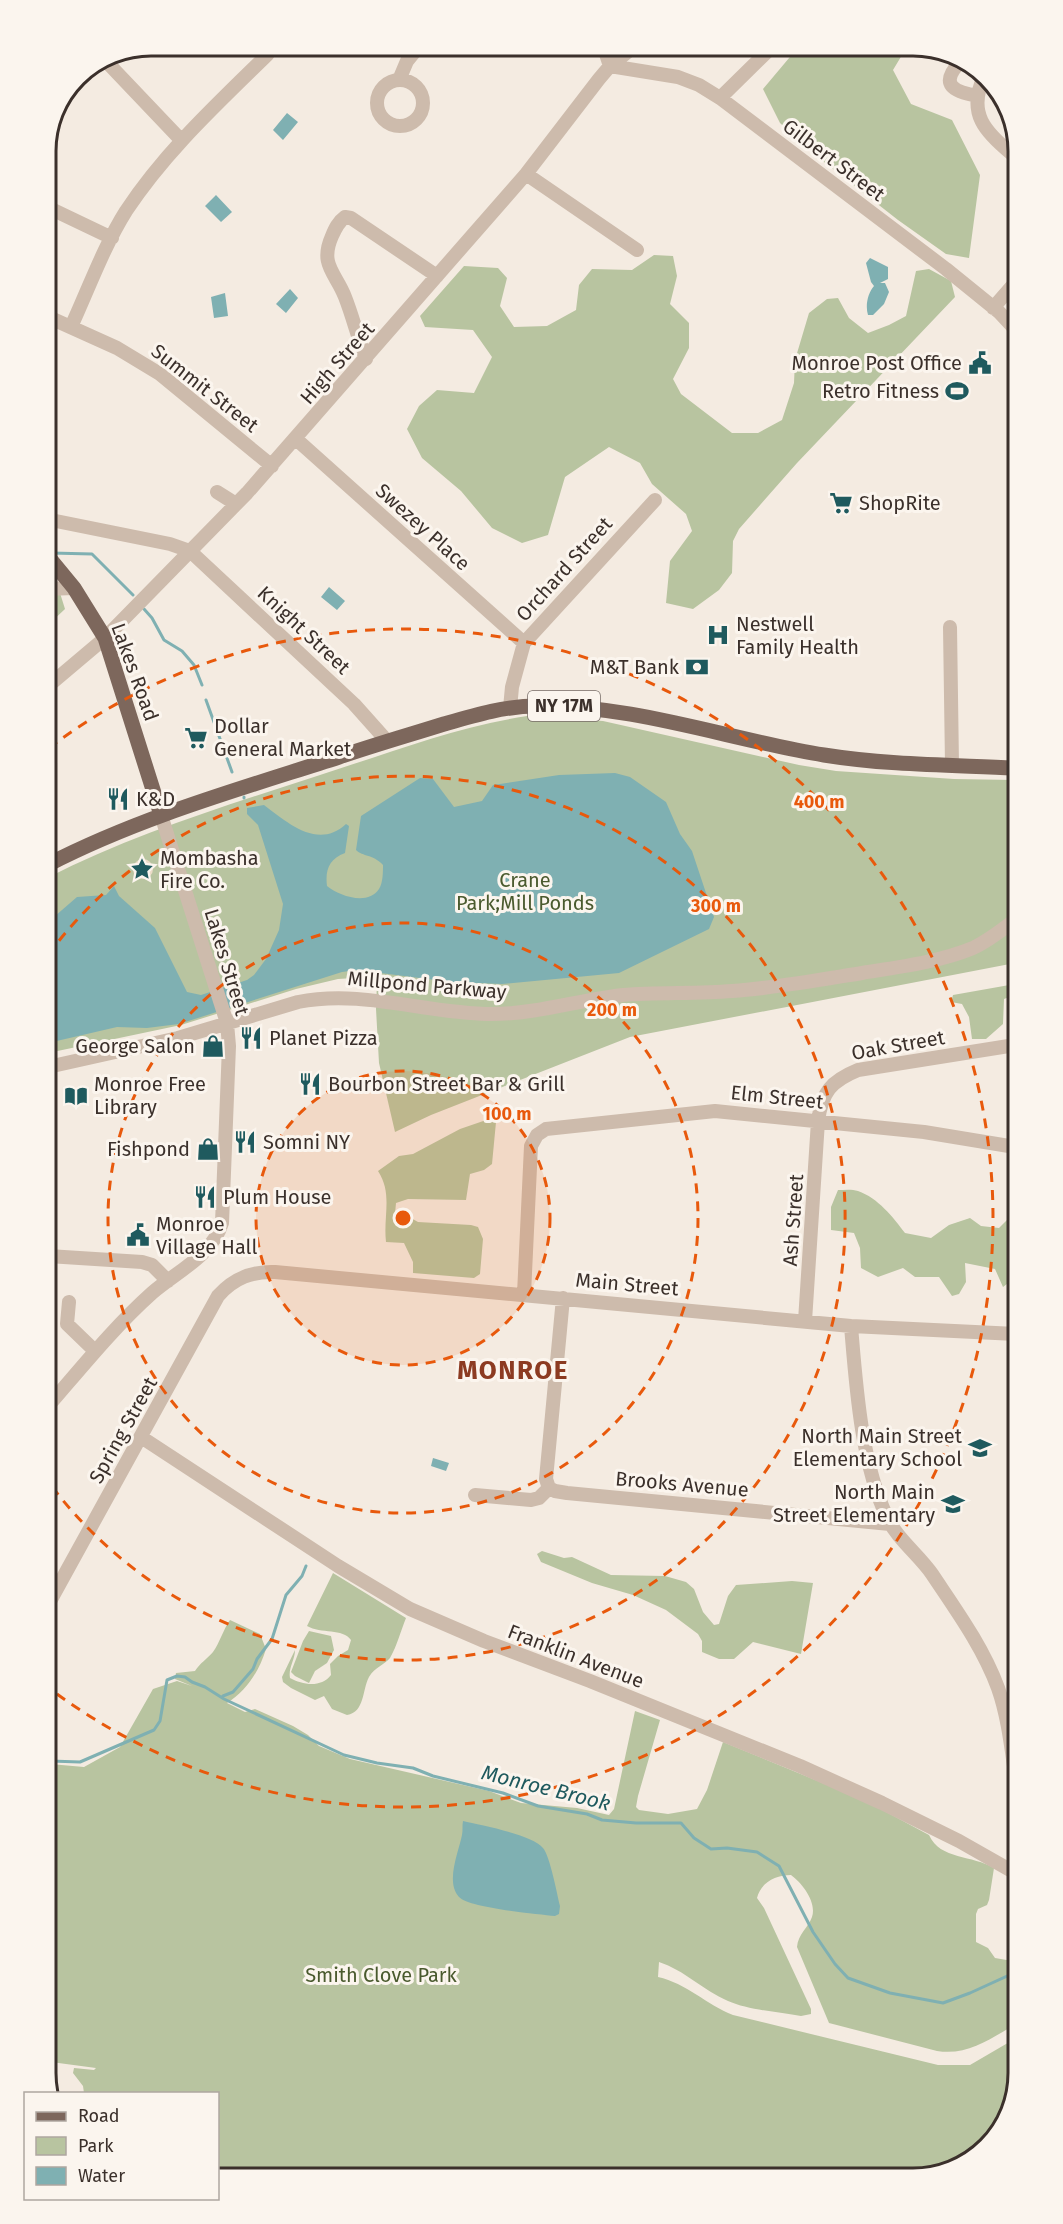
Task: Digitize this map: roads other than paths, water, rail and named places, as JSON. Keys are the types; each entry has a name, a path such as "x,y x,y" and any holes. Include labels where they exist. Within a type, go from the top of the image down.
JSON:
{"main road":[{"name":"Lakes Road","path":"56,566 74,588 105,638 161,815"},
{"name":"NY 17M","path":"56,861 94,842 161,815 387,741 487,712 510,708 567,706 607,710 825,756 873,761 1008,768"}],"street":[{"path":"71,327 112,238 131,204 162,161 181,140 266,56"},
{"path":"399,80 411,56"},
{"path":"607,56 610,66"},
{"name":"High Street","path":"56,679 105,638 296,440 526,174 610,66 622,56"},
{"path":"720,98 763,56"},
{"path":"110,65 181,140"},
{"name":"Gilbert Street","path":"610,66 678,77 699,85 720,98 946,269 1008,322"},
{"path":"956,66 950,79 951,86 957,92 978,96"},
{"path":"982,85 978,96 980,120 987,132 1008,150"},
{"path":"526,174 637,250"},
{"path":"56,211 112,238"},
{"path":"366,359 346,298 333,276 327,259 330,241 340,221 345,217 351,218 437,276"},
{"path":"993,308 1008,291"},
{"name":"Summit Street","path":"56,320 117,348 160,374 272,466"},
{"name":"Swezey Place","path":"296,440 524,643"},
{"path":"217,492 236,504"},
{"name":"Orchard Street","path":"510,708 512,687 524,643 655,500"},
{"path":"56,521 170,544 190,551"},
{"name":"Knight Street","path":"190,551 362,711 387,741"},
{"path":"56,589 74,588"},
{"path":"950,627 952,765"},
{"name":"Lakes Street","path":"56,1397 95,1351 152,1294 213,1244 222,1223 229,1046 225,1017 161,815"},
{"name":"Millpond Parkway","path":"56,1065 178,1038 225,1017 330,997 492,1014 527,1011 621,996 774,987 933,960 973,948 1008,925"},
{"name":"Oak Street","path":"818,1121 823,1095 840,1077 858,1070 1008,1046"},
{"name":"Elm Street","path":"524,1294 531,1146 537,1135 551,1128 691,1112 730,1112 924,1132 1008,1146"},
{"name":"Ash Street","path":"806,1321 818,1121"},
{"path":"56,1257 142,1262 152,1265 168,1281"},
{"name":"Main Street","path":"236,1280 264,1272 524,1294 851,1326 1008,1334"},
{"name":"Spring Street","path":"56,1591 218,1296 236,1280"},
{"path":"475,1495 531,1500 539,1498 549,1488 546,1479 563,1298"},
{"path":"69,1302 67,1324 95,1351"},
{"path":"851,1326 860,1414 873,1476 890,1524 930,1572 985,1660 998,1688 1008,1734"},
{"name":"Franklin Avenue","path":"141,1437 338,1566 410,1609 484,1641 800,1766 959,1840 1008,1869"},
{"name":"Brooks Avenue","path":"549,1488 567,1493 890,1524"}],"water":[{"path":"287,113 298,122 283,140 273,130"},
{"path":"216,195 232,212 221,222 205,206"},
{"path":"870,258 888,267 888,279 880,283 885,283 889,292 884,304 873,315 868,315 867,307 874,286 866,263"},
{"path":"290,289 298,298 286,313 276,304"},
{"path":"225,293 228,316 214,318 211,297"},
{"path":"329,587 345,601 337,610 321,597"},
{"path":"615,773 630,777 666,802 680,834 692,851 714,917 709,929 619,973 502,984 451,982 357,970 342,972 179,1024 147,1028 117,1027 56,1041 56,915 77,897 106,895 114,886 119,896 155,928 187,992 201,995 247,980 254,975 266,959 279,930 283,904 258,825 247,814 247,808 264,805 293,826 314,834 325,835 346,824 349,826 345,853 335,858 329,866 327,886 346,896 361,898 374,894 379,889 383,865 376,859 356,850 361,816 420,778 433,779 454,807 482,801 493,785 559,775"},
{"path":"433,1458 449,1463 446,1471 431,1466"},
{"path":"463,1821 518,1835 543,1848 553,1876 560,1906 559,1914 555,1916 504,1910 465,1901 459,1897 455,1891 453,1875"}],"waterway":[{"path":"56,553 92,554 133,595"},
{"path":"144,609 152,618 164,640 182,651 194,665 202,685"},
{"path":"206,700 232,772"},
{"path":"223,1696 233,1692 253,1669 257,1659 272,1639 286,1595 302,1576 306,1566"},
{"name":"Monroe Brook","path":"56,1761 80,1762 154,1730 160,1721 167,1680 177,1676 185,1677 224,1699 344,1755 413,1768 433,1776 503,1793 538,1806 587,1814 602,1820 681,1823 694,1838 711,1849 727,1848 757,1852 779,1866 813,1932 835,1964 848,1978 890,1993 943,2003 1008,1976"}],"place":[{"name":"Monroe Post Office","path":"980,363"},
{"name":"Retro Fitness","path":"957,391"},
{"name":"ShopRite","path":"841,503"},
{"name":"Nestwell Family Health","path":"718,635"},
{"name":"M&T Bank","path":"697,667"},
{"name":"Dollar General Market","path":"196,738"},
{"name":"K&D","path":"118,799"},
{"name":"Mombasha Fire Co.","path":"142,869"},
{"name":"Planet Pizza","path":"251,1038"},
{"name":"George Salon","path":"213,1046"},
{"name":"Bourbon Street Bar & Grill","path":"310,1084"},
{"name":"Monroe Free Library","path":"76,1096"},
{"name":"Somni NY","path":"245,1142"},
{"name":"Fishpond","path":"208,1149"},
{"name":"Plum House","path":"205,1197"},
{"name":"Monroe Village Hall","path":"138,1235"},
{"name":"North Main Street Elementary School","path":"980,1448"},
{"name":"North Main Street Elementary","path":"953,1504"}],"district":[{"name":"MONROE","path":"513,1370"}],"park label":[{"name":"Crane Park;Mill Ponds","path":"525,892"},
{"name":"Smith Clove Park","path":"381,1975"}]}
